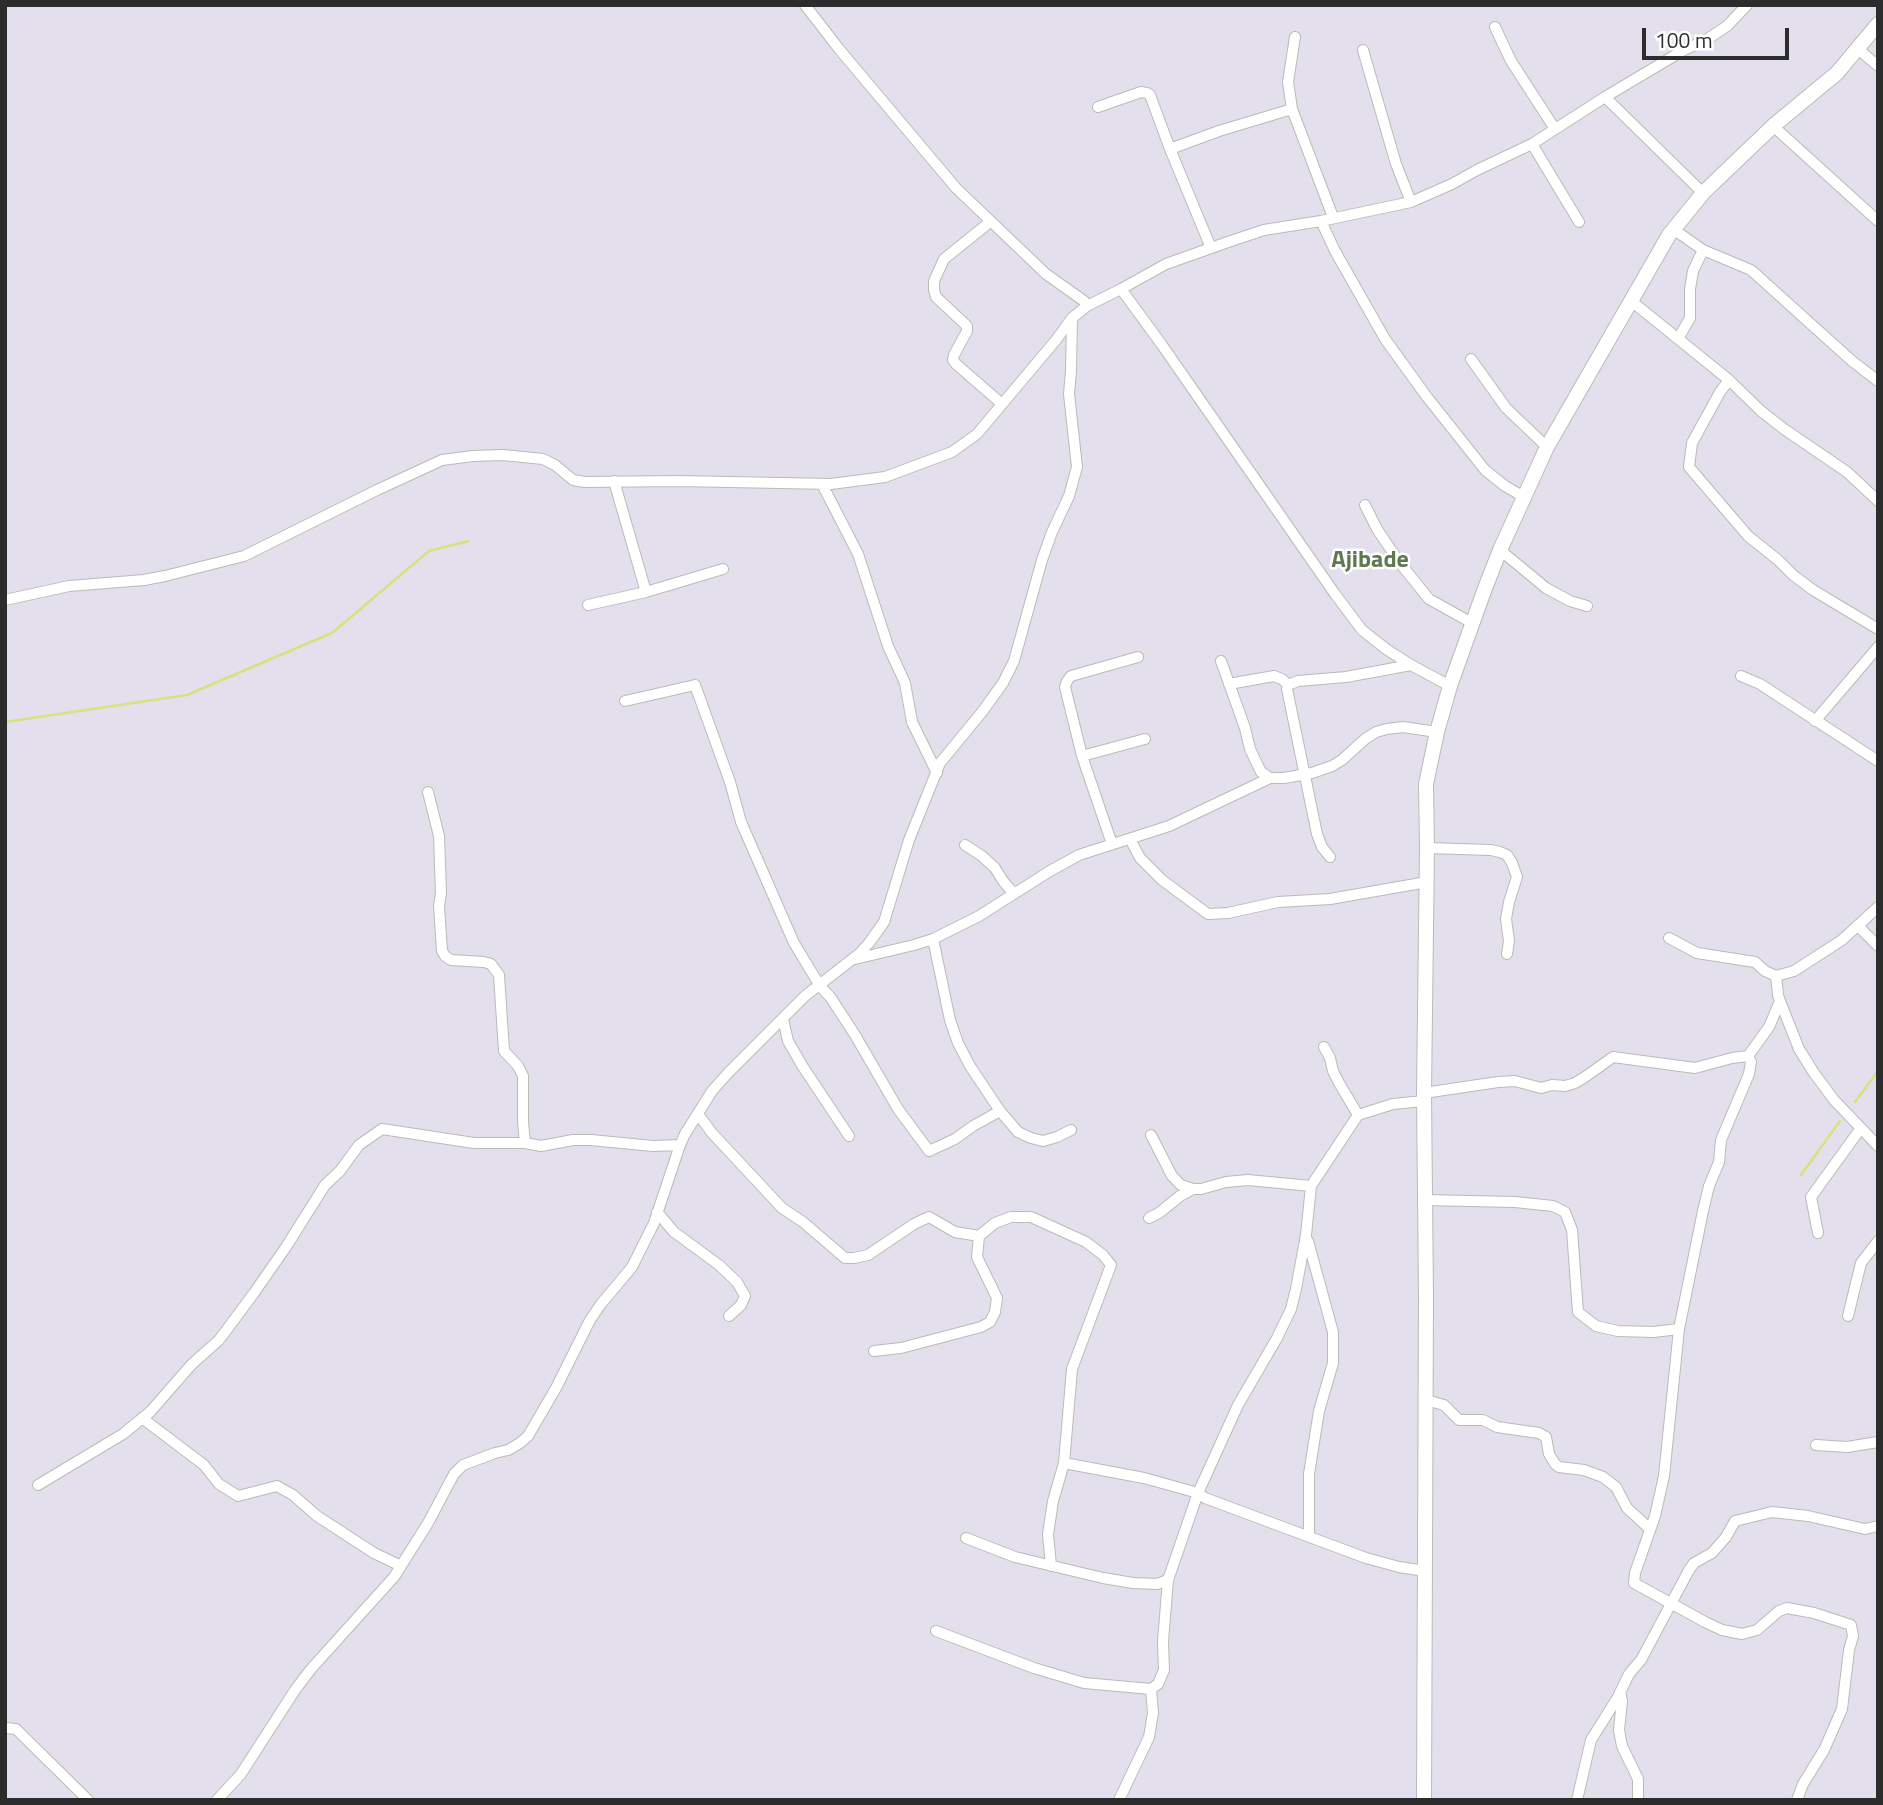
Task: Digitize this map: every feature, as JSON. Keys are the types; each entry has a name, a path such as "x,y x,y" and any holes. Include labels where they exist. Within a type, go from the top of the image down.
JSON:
{"main road":[{"path":"1424,1800 1426,784 1437,732 1450,686 1500,550 1547,447 1630,300 1674,229 1703,193 1773,126 1837,73 1878,24"}],"street":[{"path":"805,5 956,188 1045,274 1087,306"},
{"path":"5,600 69,586 155,578 244,556 442,460 503,455 543,459 573,480 585,482 821,484 885,477 952,452 977,434 1072,318 1087,306 1166,264 1264,230 1411,202 1452,184 1532,144 1605,97 1684,50 1706,40 1727,26 1747,5"},
{"path":"1495,27 1511,61 1555,129"},
{"path":"1295,37 1288,82 1292,109 1333,217"},
{"path":"1858,49 1878,66"},
{"path":"1363,50 1396,164 1411,202"},
{"path":"1098,107 1141,92 1150,95 1211,248"},
{"path":"1605,97 1703,193"},
{"path":"1170,149 1292,109"},
{"path":"1773,126 1878,221"},
{"path":"1532,144 1579,222"},
{"path":"1321,221 1385,339 1427,397 1485,470 1524,497"},
{"path":"990,222 944,259 933,290 967,326 953,360 1002,404"},
{"path":"1674,229 1703,250 1751,270 1878,381"},
{"path":"1678,339 1690,318 1693,271 1703,250"},
{"path":"1121,289 1362,629 1386,649 1450,686"},
{"path":"1630,300 1729,380 1761,411 1847,472 1878,501"},
{"path":"216,1800 241,1774 311,1669 366,1610 401,1566 454,1474 463,1465 508,1450 528,1436 590,1320 632,1267 654,1223 680,1145 712,1091 805,996 869,943 884,922 909,840 940,764 982,712 1008,674 1042,559 1069,496 1077,467 1069,394 1072,318"},
{"path":"1471,359 1506,408 1547,447"},
{"path":"1729,380 1692,443 1689,467 1748,536 1793,575 1878,629"},
{"path":"614,481 646,592"},
{"path":"821,484 858,554 888,646 905,683 912,722 937,773"},
{"path":"1365,505 1399,562 1429,600 1472,623"},
{"path":"1500,550 1546,588 1570,601 1587,606"},
{"path":"588,605 646,592 723,569"},
{"path":"1815,721 1878,646"},
{"path":"1112,844 1082,756 1065,687 1071,676 1138,657"},
{"path":"1221,661 1250,749 1261,772 1270,778"},
{"path":"1288,685 1298,681 1346,677 1411,665"},
{"path":"1229,684 1274,676 1288,685"},
{"path":"1741,676 1760,684 1878,761"},
{"path":"625,701 695,685 746,834 794,943 855,1035 898,1109 929,1150 955,1139 1000,1111"},
{"path":"1288,685 1317,834 1330,857"},
{"path":"851,960 933,939 979,916 1079,855 1169,826 1270,778 1305,774 1332,766 1376,732 1403,727 1437,732"},
{"path":"1082,756 1145,739"},
{"path":"428,792 439,836 442,951 451,960 491,964 499,975 504,1051 523,1076 525,1143"},
{"path":"1129,839 1140,858 1162,880 1208,914 1228,913 1278,902 1330,899 1427,882"},
{"path":"965,845 995,868 1014,894"},
{"path":"1427,848 1491,850 1507,855 1517,877 1506,919 1509,941 1507,954"},
{"path":"1669,938 1697,953 1755,962 1776,976 1794,971 1842,940 1878,907"},
{"path":"1858,926 1878,946"},
{"path":"933,939 950,1020 958,1043 1000,1111 1018,1132 1031,1138 1043,1141 1057,1138 1071,1130"},
{"path":"1776,976 1777,995 1799,1049 1834,1100 1878,1146"},
{"path":"936,1631 1034,1668 1084,1683 1152,1689 1158,1684 1164,1670 1163,1641 1168,1580 1198,1493 1238,1405 1291,1309 1306,1236 1311,1186 1358,1115 1393,1104 1498,1082 1541,1087 1565,1086 1586,1077 1613,1057 1695,1068 1748,1056 1769,1027 1780,1001"},
{"path":"783,1019 788,1041 820,1095 849,1136"},
{"path":"1324,1047 1339,1083 1358,1115"},
{"path":"1748,1056 1751,1062 1749,1074 1721,1140 1719,1162 1703,1211 1679,1329 1664,1476 1655,1516 1634,1583 1722,1630 1741,1634 1757,1630 1779,1611 1787,1608 1851,1625 1853,1636 1842,1709 1797,1800"},
{"path":"698,1114 712,1133 782,1208 845,1258 867,1255 929,1217 955,1232 979,1236"},
{"path":"1818,1233 1811,1197 1861,1128"},
{"path":"38,1485 123,1434 219,1340 270,1270 324,1185 340,1171 359,1145 382,1129 474,1143 525,1143 541,1146 573,1140 591,1140 653,1146 680,1145"},
{"path":"1151,1135 1172,1176 1181,1185 1193,1189 1248,1180 1311,1186"},
{"path":"1149,1218 1193,1189"},
{"path":"1424,1200 1516,1202 1553,1206 1565,1212 1572,1230 1578,1312 1596,1326 1618,1331 1653,1332 1679,1329"},
{"path":"657,1212 674,1232 719,1265 737,1282 745,1296 741,1305 729,1316"},
{"path":"874,1351 901,1348 981,1327 990,1322 997,1298 977,1257 979,1236 995,1223 1010,1217 1031,1217 1086,1242 1103,1255 1111,1265 1072,1369 1064,1464 1053,1501 1048,1534 1051,1566"},
{"path":"1306,1236 1333,1332 1333,1363 1319,1411 1309,1474 1309,1536"},
{"path":"1848,1316 1861,1263 1878,1241"},
{"path":"1426,1400 1444,1405 1459,1420 1483,1420 1497,1427 1539,1433 1546,1437 1551,1460 1555,1464 1603,1476 1616,1487 1627,1508 1650,1529"},
{"path":"142,1418 204,1465 219,1484 238,1496 277,1486 343,1533 401,1566"},
{"path":"1816,1446 1847,1447 1878,1442"},
{"path":"1064,1464 1144,1478 1198,1493 1205,1499 1366,1558 1425,1571"},
{"path":"1577,1800 1591,1740 1629,1674 1641,1660 1684,1578 1694,1563 1712,1553 1735,1521 1772,1512 1808,1516 1865,1528 1878,1526"},
{"path":"966,1538 1015,1558 1103,1578 1157,1584 1168,1580"},
{"path":"1119,1800 1149,1737 1153,1713 1152,1689"},
{"path":"1620,1692 1622,1746 1638,1779 1638,1800"},
{"path":"5,1718 11,1728 88,1800"}],"waterway":[{"path":"5,722 187,695 332,633 429,551 469,541"},
{"path":"1855,1102 1878,1071"},
{"path":"1801,1175 1840,1121"}],"district":[{"name":"Ajibade","path":"1370,561"}]}
